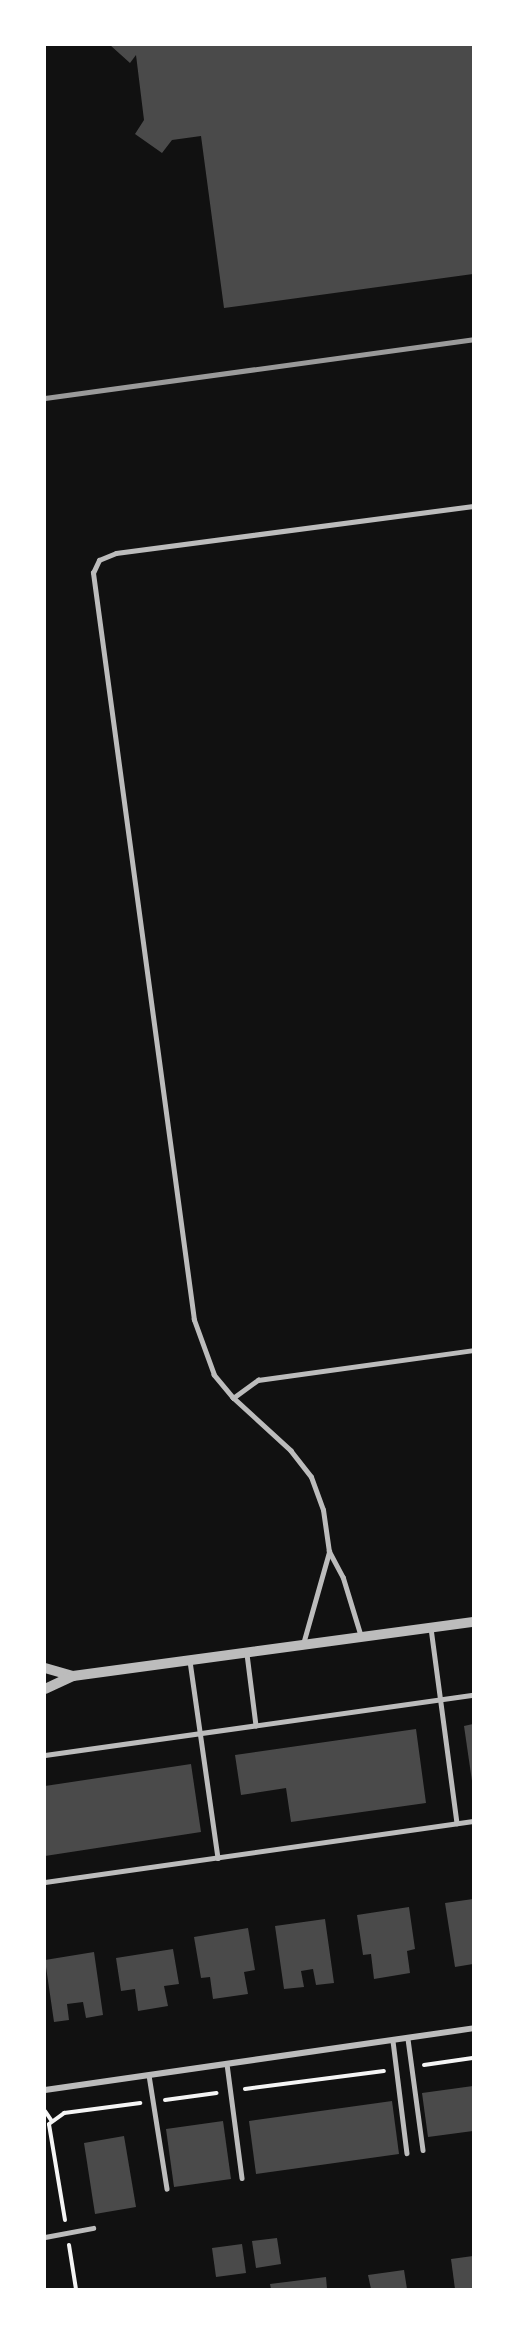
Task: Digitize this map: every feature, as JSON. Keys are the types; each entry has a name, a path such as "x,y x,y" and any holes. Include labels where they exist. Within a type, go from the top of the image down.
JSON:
{"street":[{"path":"45,1689 73,1676 302,1647 473,1622"},
{"path":"45,1668 73,1676"},
{"path":"45,2090 473,2028"}],"lane":[{"path":"362,1638 343,1578 329,1552 323,1510 311,1477 276,1435 233,1398 213,1375 194,1320 93,573 99,561 116,553 473,506"},
{"path":"233,1398 258,1380 473,1350"},
{"path":"302,1647 329,1552"},
{"path":"431,1628 458,1823"},
{"path":"247,1654 256,1725"},
{"path":"190,1661 218,1858"},
{"path":"45,1755 473,1695"},
{"path":"45,1882 473,1821"},
{"path":"408,2039 423,2150"},
{"path":"393,2041 407,2153"},
{"path":"227,2064 242,2178"},
{"path":"149,2075 167,2189"},
{"path":"45,2237 93,2228"}],"path":[{"path":"412,2066 473,2058"},
{"path":"76,2289 48,2131 51,2120 64,2113 396,2069"},
{"path":"45,2111 51,2120"}],"building":[{"path":"110,45 473,45 473,274 224,308 201,136 172,140 162,153 135,134 144,120 136,55 130,63"},
{"path":"473,1724 473,1781 472,1781 464,1726"},
{"path":"416,1729 426,1803 291,1822 286,1788 241,1795 235,1755"},
{"path":"191,1764 201,1832 45,1856 45,1786"},
{"path":"473,1899 473,1964 455,1967 445,1903"},
{"path":"409,1907 415,1949 407,1951 410,1973 374,1979 371,1954 363,1955 357,1915"},
{"path":"325,1919 334,1983 316,1985 313,1969 301,1971 304,1987 284,1989 275,1926"},
{"path":"248,1928 255,1970 244,1972 248,1994 213,1999 210,1977 201,1978 194,1937"},
{"path":"173,1949 179,1984 164,1986 168,2006 138,2011 135,1989 121,1991 116,1958"},
{"path":"94,1952 103,2015 86,2018 83,2002 67,2004 69,2020 54,2022 45,1960"},
{"path":"473,2086 473,2131 428,2137 422,2093"},
{"path":"392,2101 399,2154 256,2174 249,2121"},
{"path":"223,2121 231,2179 174,2187 166,2129"},
{"path":"124,2136 136,2207 95,2214 84,2143"},
{"path":"277,2238 281,2264 256,2268 252,2241"},
{"path":"242,2244 246,2273 216,2277 212,2248"},
{"path":"473,2256 473,2289 455,2289 451,2259"},
{"path":"404,2270 407,2289 371,2289 368,2275"},
{"path":"326,2277 327,2289 271,2289 270,2284"}],"railway":[{"path":"45,398 473,339"}]}
